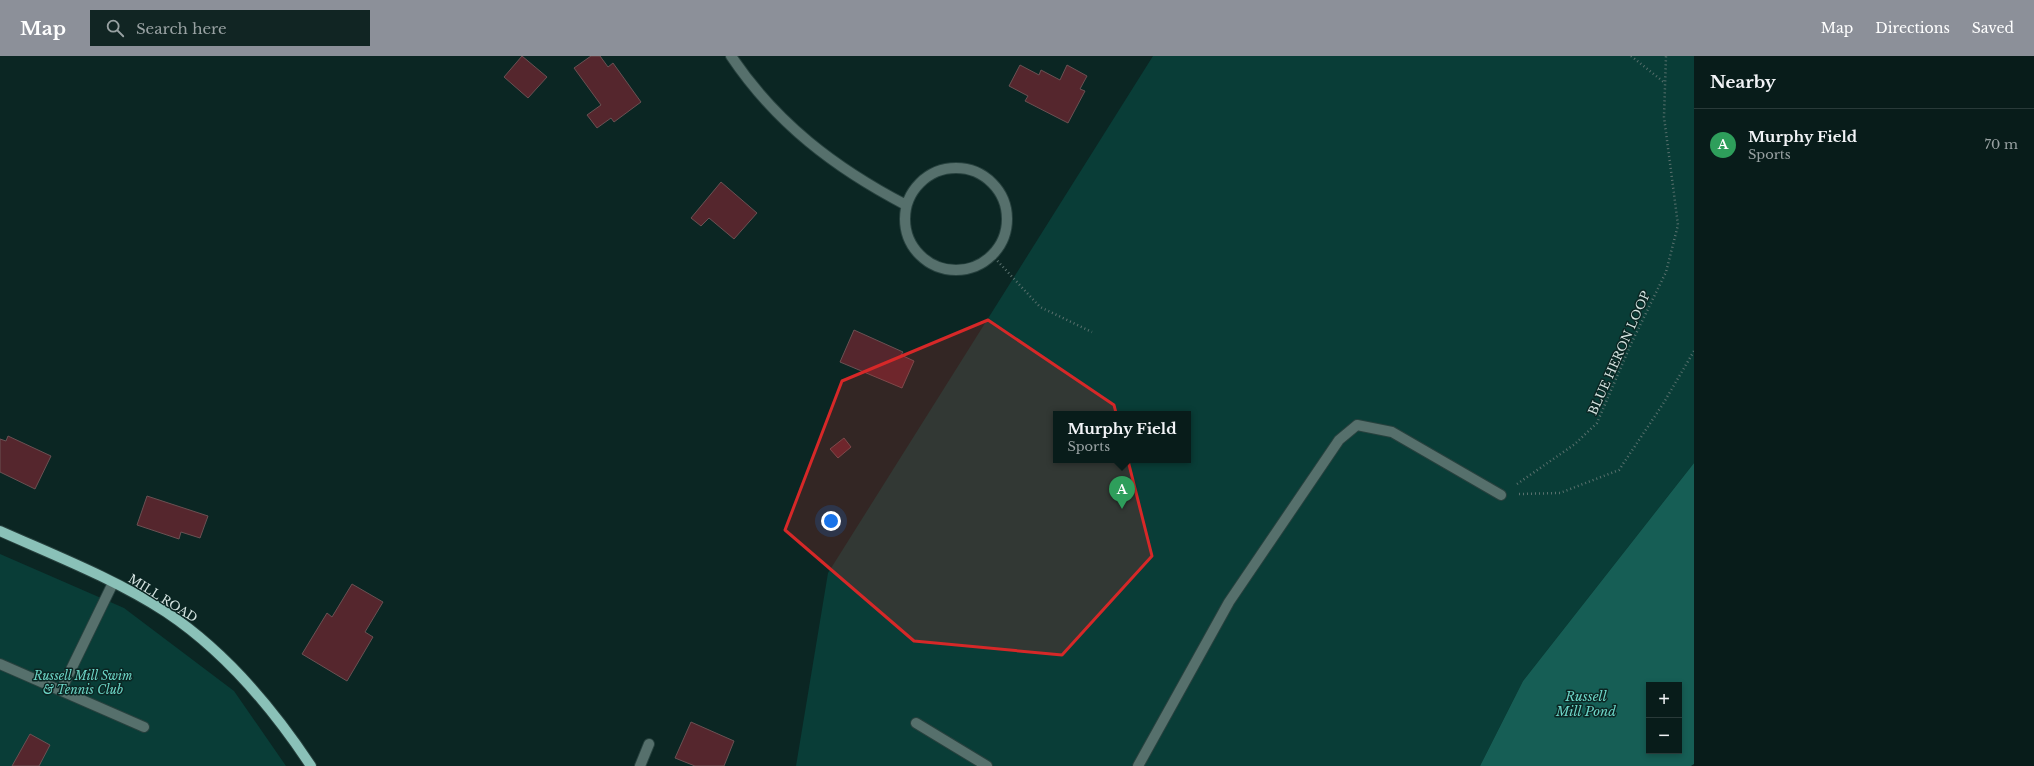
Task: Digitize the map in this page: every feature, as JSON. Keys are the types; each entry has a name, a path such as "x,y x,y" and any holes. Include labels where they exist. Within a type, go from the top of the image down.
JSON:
{"main road":[{"name":"MILL ROAD","path":"0,531 113,583 166,612 212,648 252,687 272,710 311,766"}],"street":[{"path":"731,56 777,114 806,140 856,177 906,205"},
{"path":"948,168 963,168 984,176 995,186 1003,198 1007,221 1000,245 983,263 958,270 942,269 926,260 914,249 906,234 904,220 906,205 911,192 918,184 937,171 948,168"},
{"path":"1138,766 1229,602 1339,440 1357,425 1392,432 1501,495"},
{"path":"61,690 113,583"},
{"path":"0,664 144,726"},
{"path":"916,723 987,766"},
{"path":"640,766 649,744"}],"path":[{"path":"1630,56 1665,83"},
{"name":"BLUE HERON LOOP","path":"1501,495 1575,444 1597,423 1666,272 1678,225 1664,117 1666,56"},
{"path":"992,255 1040,307 1092,332"},
{"path":"1501,495 1560,492 1619,470 1694,351"}],"highlighted area":[{"path":"988,320 1114,405 1152,556 1062,655 914,641 785,530 842,381"}],"green space":[{"path":"1153,56 1694,56 1694,463 1523,681 1480,766 796,766 828,573"},
{"name":"Russell Mill Swim & Tennis Club","path":"0,554 124,608 234,691 286,766 0,766"}],"water":[{"name":"Russell Mill Pond","path":"1694,463 1694,764 1691,766 1480,766 1523,681"}],"building":[{"path":"522,56 547,77 528,98 504,77"},
{"path":"591,56 600,56 608,67 613,63 641,102 614,122 611,118 597,128 587,115 601,105 574,68"},
{"path":"1020,65 1039,75 1041,70 1060,80 1067,65 1087,76 1080,89 1085,91 1068,123 1025,101 1028,96 1009,86"},
{"path":"721,182 757,213 734,239 709,218 701,226 691,218"},
{"path":"854,330 903,352 901,355 914,361 902,388 840,362"},
{"path":"8,436 51,456 35,489 0,472 0,439 6,441"},
{"path":"844,438 851,447 838,458 830,449"},
{"path":"147,496 208,516 200,538 181,532 179,539 137,525"},
{"path":"352,584 383,602 365,632 373,637 347,681 302,654 327,613 332,617"},
{"path":"691,722 734,741 724,766 695,766 675,758"},
{"path":"30,734 50,745 39,766 12,766"}],"place":[{"name":"Murphy Field","path":"1122,509"}]}
